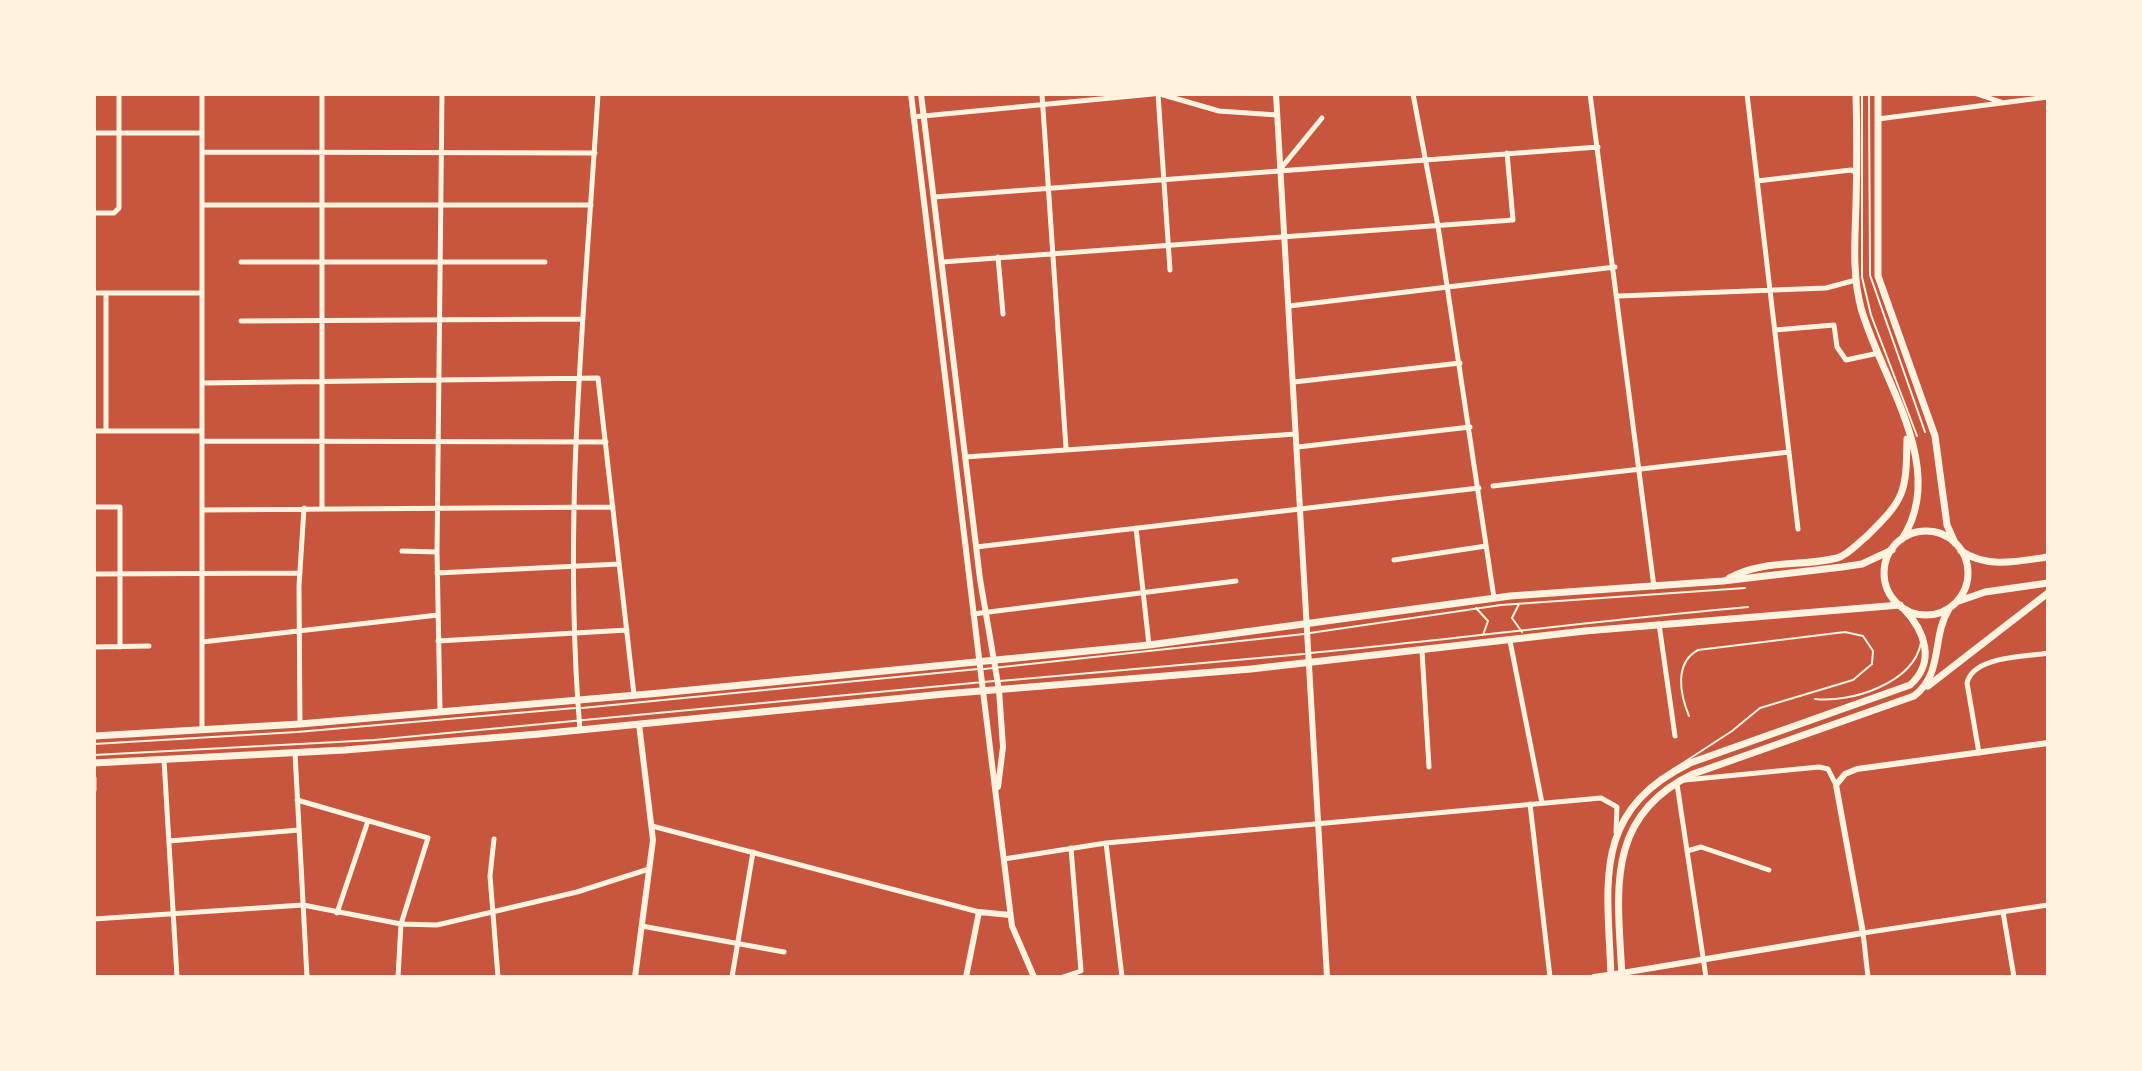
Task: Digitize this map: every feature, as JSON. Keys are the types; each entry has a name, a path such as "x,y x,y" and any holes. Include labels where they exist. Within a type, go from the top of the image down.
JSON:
{"main road":[{"path":"94,736 300,724 440,710 578,704 634,695 980,665 1307,630 1494,598 1723,581 1852,566 1892,550 1914,520 1919,499 1908,429 1863,313 1856,280 1856,94"},
{"path":"1878,94 1878,276 1935,436 1947,525 1961,551 1968,577 1957,602"},
{"path":"1723,581 1760,565 1840,557 1855,547 1902,497 1908,429"},
{"path":"1902,539 1925,532 1941,534 1955,543"},
{"path":"1611,976 1607,875 1614,841 1632,808 1657,781 1699,759 1905,688 1915,681 1924,665 1922,634 1887,589 1885,578 1892,550"},
{"path":"1961,551 1976,559 2003,563 2048,557"},
{"path":"1920,692 1934,669 1939,632 1949,609 1957,602 1985,592 2048,583"},
{"path":"1622,975 1618,877 1623,848 1642,814 1679,781 1904,701 1920,692 2048,593"},
{"path":"94,763 295,753 579,726 639,724 999,685 1309,663 1659,624 1902,607 1921,615 1949,609"}],"street":[{"path":"94,213 114,213 119,208 119,94"},
{"path":"202,94 202,730"},
{"path":"322,94 322,508"},
{"path":"440,710 437,552 442,94"},
{"path":"579,726 573,633 573,507 578,378 598,94"},
{"path":"911,94 1010,915 1015,936 1034,977"},
{"path":"921,94 976,547 997,663 1003,747 996,799"},
{"path":"1042,94 1066,448"},
{"path":"913,117 1042,104 1101,102 1157,94 1219,111 1277,115"},
{"path":"1157,94 1170,270"},
{"path":"1276,94 1327,977"},
{"path":"1413,94 1448,287 1494,598"},
{"path":"1590,94 1619,296 1654,587"},
{"path":"1747,94 1798,529"},
{"path":"1977,94 2006,104"},
{"path":"1878,119 2048,97"},
{"path":"1281,168 1322,118"},
{"path":"94,133 202,133"},
{"path":"923,198 1281,168 1598,147"},
{"path":"202,152 595,153"},
{"path":"942,262 1513,220 1507,153"},
{"path":"1757,181 1851,170 1857,173"},
{"path":"202,205 591,205"},
{"path":"998,257 1003,314"},
{"path":"241,262 545,262"},
{"path":"1289,306 1615,267"},
{"path":"1619,296 1826,288 1856,280"},
{"path":"94,293 202,293"},
{"path":"106,293 106,431"},
{"path":"241,321 583,319"},
{"path":"1775,330 1834,325 1837,347 1846,360 1874,354"},
{"path":"1294,382 1460,363"},
{"path":"202,383 598,378 634,695"},
{"path":"1298,447 1470,427"},
{"path":"94,431 202,431"},
{"path":"965,457 1297,434"},
{"path":"202,441 606,442"},
{"path":"1493,486 1789,452"},
{"path":"976,547 1479,488"},
{"path":"94,507 120,507 120,647"},
{"path":"202,510 613,507"},
{"path":"300,724 300,573 304,508"},
{"path":"1136,528 1149,645"},
{"path":"1394,560 1486,546"},
{"path":"402,551 437,552"},
{"path":"437,573 619,564"},
{"path":"94,574 300,573"},
{"path":"973,614 1236,581"},
{"path":"202,642 438,615"},
{"path":"1659,624 1675,736"},
{"path":"438,641 627,630"},
{"path":"1510,641 1542,803"},
{"path":"94,647 149,646"},
{"path":"1422,651 1429,767"},
{"path":"1979,753 1967,683 1974,670 1984,664 2048,653"},
{"path":"635,977 652,826 639,724"},
{"path":"1836,785 1845,774 1857,769 2048,743"},
{"path":"295,753 307,977"},
{"path":"164,760 177,977"},
{"path":"1706,977 1679,781 1819,767 1828,769 1836,785 1868,977"},
{"path":"94,778 94,790"},
{"path":"297,800 428,838 401,924 398,977"},
{"path":"1003,859 1106,843 1317,822 1610,800 1619,812 1614,841"},
{"path":"1530,804 1550,977"},
{"path":"337,913 368,821"},
{"path":"652,826 979,912 1010,915"},
{"path":"169,841 299,830"},
{"path":"494,839 492,913 498,977"},
{"path":"1106,843 1122,977"},
{"path":"1687,851 1701,847 1769,870"},
{"path":"1063,977 1081,971 1071,848"},
{"path":"732,977 753,852"},
{"path":"94,919 303,905 401,924 437,925 492,913 649,869"},
{"path":"1594,977 1622,975 1703,958 2048,905"},
{"path":"966,977 979,912"},
{"path":"2003,912 2014,977"},
{"path":"642,926 784,952"}],"lane":[{"path":"1862,94 1862,277 1871,315 1917,436"},
{"path":"1869,94 1870,275 1925,432"},
{"path":"997,663 1307,630 1520,603 1745,588"},
{"path":"1520,603 1512,618 1522,632"},
{"path":"999,685 1522,632 1564,623 1748,607"},
{"path":"1476,608 1488,621 1482,636"},
{"path":"1657,781 1760,708 1859,677 1872,664 1873,651 1863,636 1845,632 1698,650 1687,657 1681,673 1689,716"},
{"path":"1815,699 1855,695 1905,673 1918,655 1922,634"},
{"path":"94,744 297,732 980,665"},
{"path":"94,755 579,726 983,687"}]}
